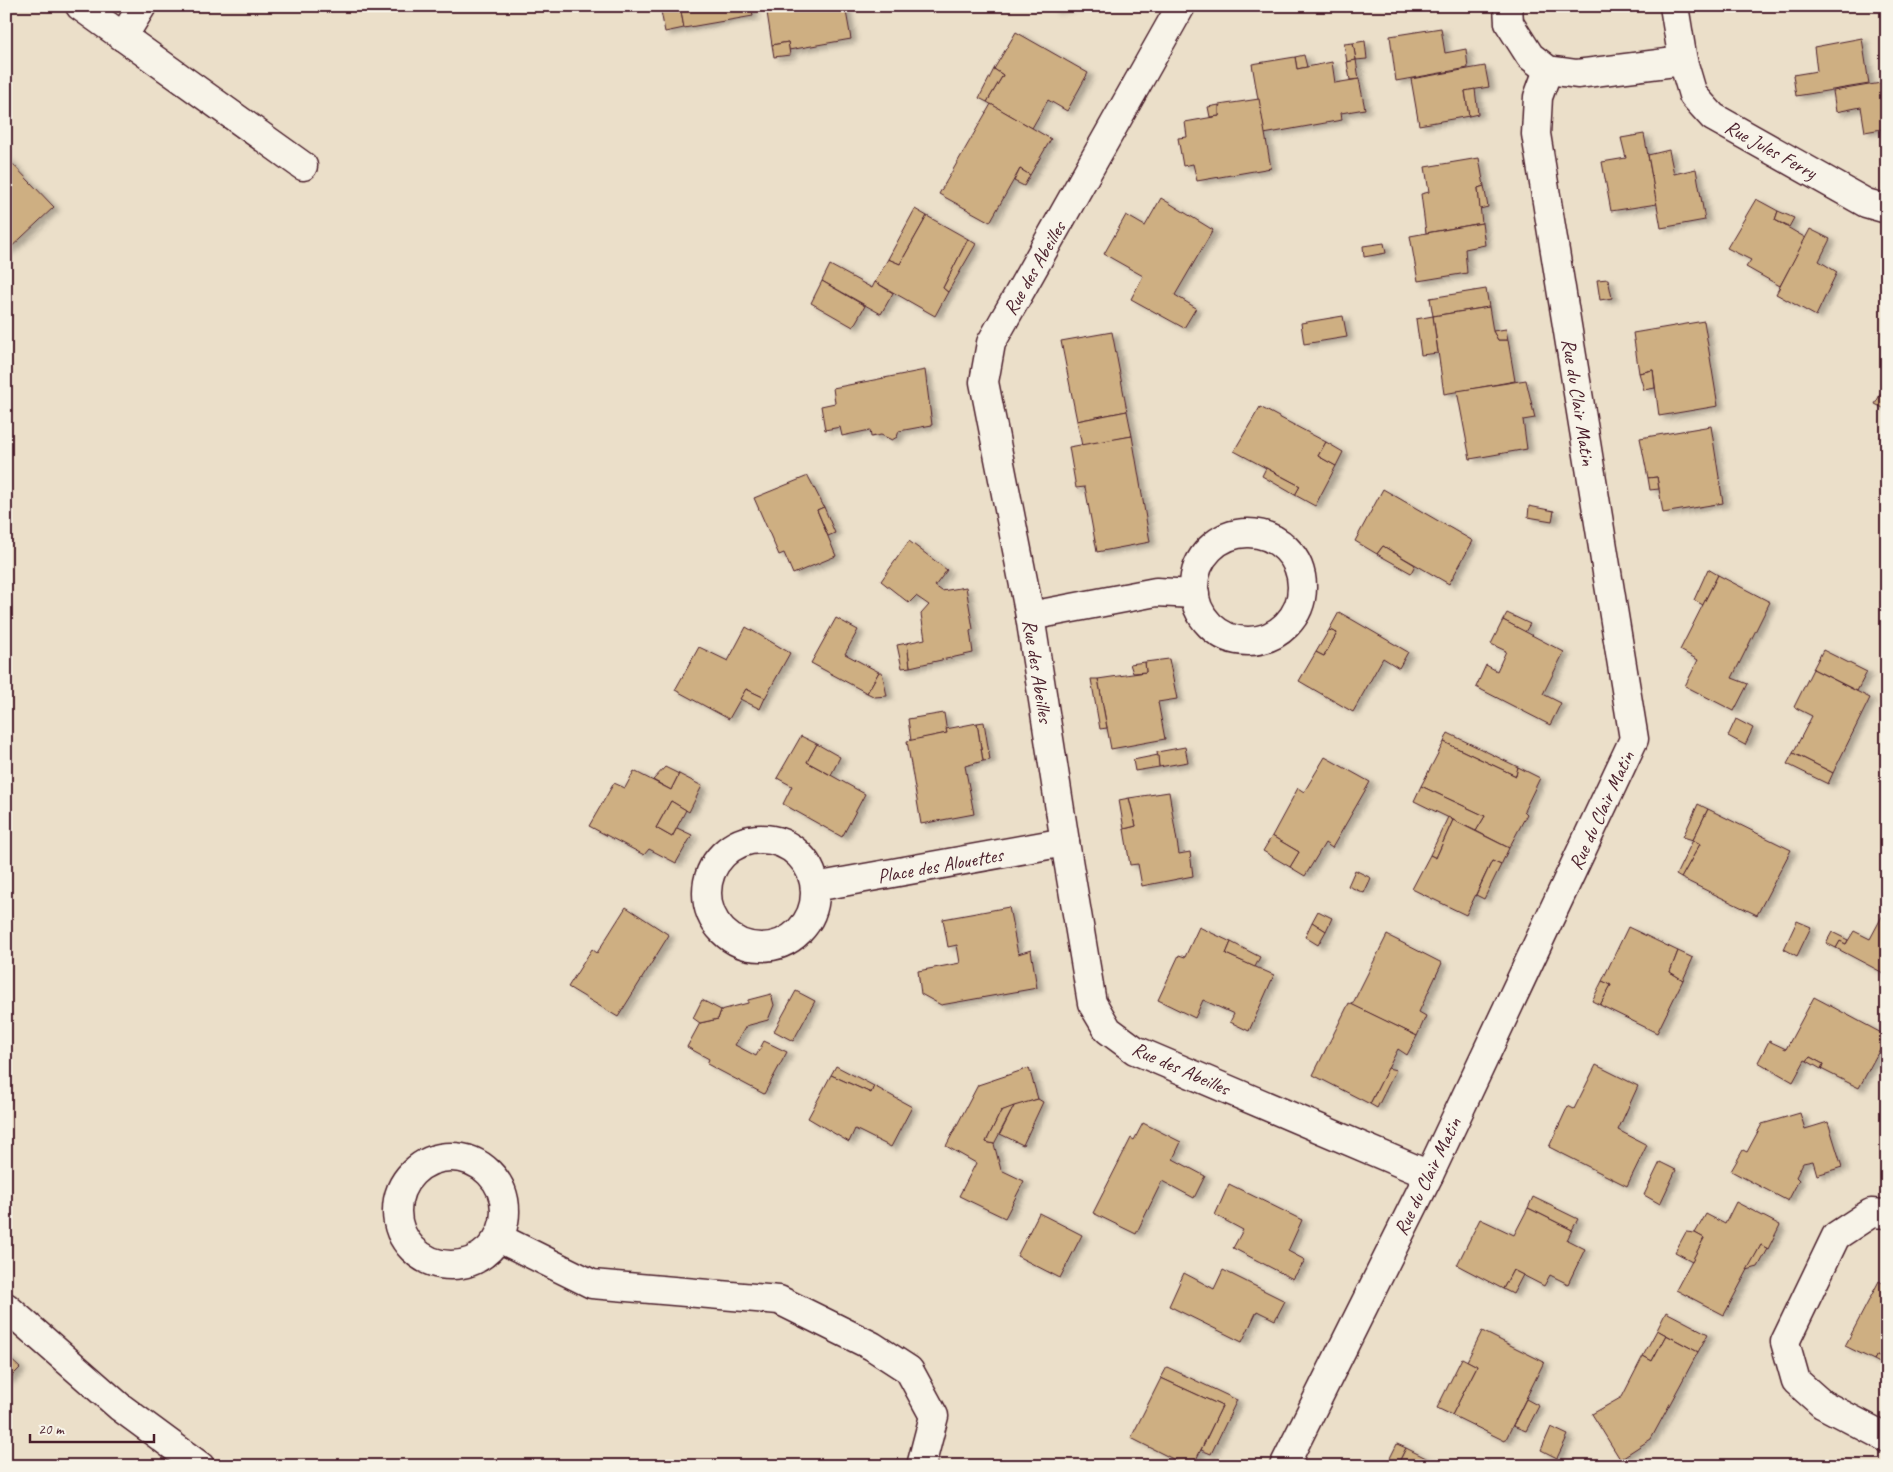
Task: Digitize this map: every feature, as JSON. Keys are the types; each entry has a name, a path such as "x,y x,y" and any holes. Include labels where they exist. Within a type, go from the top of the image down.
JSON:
{"street":[{"path":"80,6 303,166"},
{"path":"123,37 142,6"},
{"name":"Rue des Abeilles","path":"1181,6 991,343 984,382 1030,616 1092,1003 1108,1030 1135,1050 1429,1175"},
{"path":"1508,6 1509,23 1530,56 1548,70 1577,74 1683,61"},
{"name":"Rue Jules Ferry","path":"1674,6 1683,61 1693,95 1713,116 1866,203 1887,209"},
{"name":"Rue du Clair Matin","path":"1284,1466 1429,1175 1634,739 1536,134 1538,97 1548,70"},
{"path":"1030,616 1156,592 1195,594"},
{"name":"Place des Alouettes","path":"816,887 1065,842"},
{"path":"1887,1214 1872,1214 1836,1236 1785,1342 1796,1381 1822,1404 1887,1438"},
{"path":"499,1238 592,1284 779,1300 872,1346 909,1370 934,1416 921,1466"},
{"path":"6,1307 120,1407 200,1466"}],"building":[{"path":"660,6 680,6 684,28 665,32"},
{"path":"680,6 751,6 753,16 684,28"},
{"path":"766,6 845,6 851,39 789,50 788,42 772,45"},
{"path":"1051,6 1076,6 1052,10"},
{"path":"1441,28 1445,53 1466,49 1468,68 1396,81 1390,36"},
{"path":"1016,32 1088,73 1067,111 1048,100 1032,128 987,102 1003,75 994,69"},
{"path":"1862,38 1869,84 1796,96 1793,75 1817,71 1814,47"},
{"path":"1365,41 1367,59 1356,60 1353,43"},
{"path":"788,42 790,55 774,57 772,45"},
{"path":"1353,43 1356,60 1347,62 1344,44"},
{"path":"1304,55 1307,67 1297,69 1295,57"},
{"path":"1295,57 1297,69 1332,62 1335,83 1359,79 1365,109 1341,113 1342,120 1264,134 1252,64"},
{"path":"1356,60 1359,79 1350,80 1347,62"},
{"path":"1485,66 1489,87 1465,91 1469,116 1419,125 1411,79"},
{"path":"994,69 1003,75 987,102 979,98"},
{"path":"1887,82 1887,128 1865,132 1861,107 1836,112 1833,91"},
{"path":"1475,89 1478,114 1469,116 1465,91"},
{"path":"1259,99 1271,168 1197,181 1193,164 1183,166 1178,138 1187,137 1185,122 1219,116 1219,105"},
{"path":"991,104 1051,139 1030,175 1020,169 990,222 939,194"},
{"path":"1219,105 1219,116 1210,117 1208,107"},
{"path":"1644,134 1657,204 1611,211 1602,162 1626,158 1621,138"},
{"path":"1669,150 1674,174 1696,169 1705,220 1661,228 1648,155"},
{"path":"6,157 54,207 6,252"},
{"path":"1479,158 1484,186 1478,188 1482,223 1426,233 1421,194 1429,192 1425,167"},
{"path":"1020,169 1030,175 1024,186 1014,181"},
{"path":"1484,186 1488,207 1480,209 1478,188"},
{"path":"1161,198 1213,230 1175,295 1196,308 1184,328 1131,299 1143,276 1104,254 1126,215 1145,226"},
{"path":"1756,199 1778,211 1775,220 1806,238 1780,286 1746,267 1751,260 1727,248"},
{"path":"915,209 927,216 900,264 888,259"},
{"path":"1778,211 1794,218 1789,227 1775,220"},
{"path":"927,216 968,239 943,288 948,292 935,316 875,282 888,259 900,264"},
{"path":"1482,223 1485,245 1465,249 1467,273 1418,281 1410,236"},
{"path":"1810,229 1830,239 1819,261 1837,272 1816,316 1776,294"},
{"path":"968,239 976,244 948,292 943,288"},
{"path":"1384,243 1386,253 1364,257 1363,246"},
{"path":"830,265 872,288 875,282 893,293 881,314 822,281"},
{"path":"1608,279 1612,298 1600,300 1597,280"},
{"path":"822,281 865,306 853,327 811,303"},
{"path":"1486,289 1489,307 1433,316 1430,298"},
{"path":"1489,307 1493,331 1498,340 1508,340 1515,381 1444,394 1433,316"},
{"path":"1343,316 1347,337 1304,344 1301,323"},
{"path":"1433,316 1438,353 1421,355 1416,319"},
{"path":"1704,321 1718,406 1659,416 1653,370 1639,373 1633,333"},
{"path":"1506,329 1508,340 1498,340 1493,331"},
{"path":"1112,332 1127,411 1077,421 1061,341"},
{"path":"925,370 932,425 899,431 897,437 892,440 881,435 871,437 870,430 842,436 840,427 825,430 821,406 835,403 833,388"},
{"path":"1653,370 1655,388 1644,390 1639,373"},
{"path":"1526,380 1535,418 1523,420 1527,449 1470,459 1457,391"},
{"path":"1887,382 1887,410 1875,404"},
{"path":"1260,407 1326,442 1318,456 1336,466 1315,506 1295,495 1300,486 1234,451"},
{"path":"1127,411 1132,436 1082,446 1077,421"},
{"path":"1711,426 1723,503 1663,513 1657,477 1648,478 1640,438"},
{"path":"1132,436 1150,542 1097,552 1085,487 1076,488 1069,447"},
{"path":"1326,442 1343,452 1336,466 1318,456"},
{"path":"1266,468 1300,486 1295,495 1262,476"},
{"path":"808,476 824,507 817,510 836,556 793,574 784,553 779,555 754,498"},
{"path":"1657,477 1659,489 1650,490 1648,478"},
{"path":"1383,489 1473,541 1449,584 1383,546 1377,554 1355,541"},
{"path":"1529,506 1554,511 1552,521 1528,517"},
{"path":"824,507 835,533 828,536 817,510"},
{"path":"909,541 947,570 935,586 942,591 966,587 973,629 970,631 973,653 910,667 907,643 925,639 921,614 929,605 916,596 909,603 881,581"},
{"path":"1383,546 1415,565 1411,573 1377,554"},
{"path":"1708,569 1718,575 1703,605 1694,600"},
{"path":"1718,575 1770,602 1732,678 1748,684 1734,711 1685,686 1698,660 1680,650"},
{"path":"1339,612 1408,652 1399,668 1383,658 1353,712 1299,681 1316,652 1324,656 1337,633 1329,630"},
{"path":"1507,613 1530,624 1525,632 1503,620"},
{"path":"836,618 858,630 845,654 879,672 867,693 811,663"},
{"path":"1503,620 1564,652 1543,694 1561,703 1550,725 1476,687 1486,665 1497,671 1506,651 1491,644"},
{"path":"746,627 790,653 765,698 746,689 729,719 675,690 699,647 728,661"},
{"path":"1329,630 1337,633 1324,656 1316,652"},
{"path":"907,643 910,667 902,668 897,645"},
{"path":"1823,650 1867,672 1857,691 1813,669"},
{"path":"1169,659 1177,699 1158,702 1165,739 1111,749 1098,679 1146,672 1145,662"},
{"path":"1145,662 1146,672 1133,673 1130,664"},
{"path":"1813,669 1870,698 1833,773 1793,753 1812,716 1794,707"},
{"path":"879,672 882,672 887,696 875,697 867,693"},
{"path":"1091,679 1098,679 1107,728 1100,729"},
{"path":"746,689 765,698 760,709 740,699"},
{"path":"944,713 947,733 911,741 908,719"},
{"path":"1736,719 1753,728 1745,745 1728,736"},
{"path":"984,722 990,760 983,761 977,723"},
{"path":"977,723 983,761 965,766 974,814 921,824 907,741 947,733 946,729"},
{"path":"1448,733 1518,767 1516,776 1444,742"},
{"path":"801,736 817,744 807,762 865,794 842,837 783,804 792,786 777,778"},
{"path":"1444,742 1516,776 1518,767 1540,778 1524,811 1527,814 1509,848 1476,831 1485,816 1421,786"},
{"path":"817,744 840,757 831,775 807,762"},
{"path":"1185,747 1188,762 1159,767 1157,752"},
{"path":"1793,753 1833,773 1828,784 1787,764"},
{"path":"1158,755 1159,767 1135,771 1133,760"},
{"path":"1325,757 1370,782 1332,848 1325,843 1305,876 1290,867 1299,852 1272,836 1298,788 1304,792"},
{"path":"665,767 679,774 671,790 653,780"},
{"path":"634,771 671,790 679,774 702,786 689,812 671,801 656,828 672,837 677,828 692,835 676,863 649,849 644,855 589,826 614,783 625,788"},
{"path":"1421,786 1485,816 1476,831 1414,801"},
{"path":"1169,792 1179,854 1190,852 1193,876 1142,886 1138,864 1130,865 1124,829 1136,826 1129,798"},
{"path":"1129,798 1136,826 1124,829 1119,800"},
{"path":"671,801 686,810 672,837 656,828"},
{"path":"1698,804 1708,809 1693,840 1683,837"},
{"path":"1708,809 1791,850 1757,915 1681,878 1700,844 1693,840"},
{"path":"1448,817 1453,820 1436,858 1430,855"},
{"path":"1453,820 1509,848 1501,865 1492,861 1466,915 1412,889 1430,855 1436,858"},
{"path":"1272,836 1299,852 1290,867 1263,851"},
{"path":"1693,840 1700,844 1681,878 1676,875"},
{"path":"1492,861 1501,865 1484,899 1476,895"},
{"path":"1355,870 1371,878 1364,893 1348,886"},
{"path":"626,907 669,935 618,1017 568,987 592,949 597,953"},
{"path":"1009,907 1018,954 1031,950 1037,988 941,1005 921,994 918,971 960,963 957,945 948,947 943,919"},
{"path":"1887,907 1887,975 1836,948 1840,941 1846,944 1854,931 1870,939"},
{"path":"1318,911 1332,918 1326,931 1312,922"},
{"path":"1797,921 1811,927 1797,956 1784,949"},
{"path":"1312,922 1326,931 1318,945 1305,937"},
{"path":"1199,927 1231,942 1226,954 1274,975 1249,1031 1230,1022 1234,1014 1203,1000 1195,1018 1158,1000 1179,955 1185,957"},
{"path":"1628,927 1678,951 1670,972 1683,980 1657,1033 1600,1005 1611,985 1602,981"},
{"path":"1832,932 1848,940 1846,944 1840,941 1836,948 1826,943"},
{"path":"1387,935 1442,963 1419,1012 1426,1016 1417,1036 1352,1005"},
{"path":"1231,942 1260,957 1255,967 1226,954"},
{"path":"1678,951 1693,958 1683,980 1670,972"},
{"path":"1602,981 1611,985 1600,1005 1592,1001"},
{"path":"796,991 815,1001 793,1041 774,1031"},
{"path":"771,994 774,1005 768,1020 746,1026 735,1045 756,1056 764,1041 787,1052 764,1094 707,1064 709,1059 687,1047 700,1023 718,1019 721,1010 748,1003 748,1000"},
{"path":"1814,997 1887,1036 1859,1088 1821,1069 1823,1064 1810,1057 1807,1061 1805,1060 1793,1082 1758,1062 1769,1041 1786,1049"},
{"path":"702,1000 721,1010 718,1019 700,1023 693,1018"},
{"path":"1349,1003 1417,1036 1407,1055 1398,1049 1370,1104 1313,1075"},
{"path":"1810,1057 1823,1064 1821,1069 1807,1061"},
{"path":"1596,1065 1638,1086 1618,1130 1647,1145 1627,1186 1549,1147 1568,1106 1574,1109"},
{"path":"836,1066 874,1086 871,1093 831,1075"},
{"path":"1029,1068 1038,1099 1001,1111 986,1142 994,1144 1001,1170 1024,1181 1005,1218 959,1196 976,1163 946,1146 978,1085"},
{"path":"1388,1068 1396,1070 1377,1108 1370,1104"},
{"path":"831,1075 871,1093 874,1086 912,1107 891,1147 855,1129 849,1142 808,1118"},
{"path":"1038,1099 1043,1102 1023,1145 1000,1134 1014,1106"},
{"path":"1014,1106 994,1144 986,1142 1001,1111"},
{"path":"1800,1113 1805,1129 1828,1122 1842,1167 1817,1175 1813,1161 1803,1163 1796,1177 1799,1180 1788,1201 1731,1171 1743,1150 1747,1152 1762,1124"},
{"path":"1143,1123 1181,1142 1173,1159 1205,1176 1194,1198 1162,1181 1136,1234 1093,1213 1131,1138 1134,1140"},
{"path":"1660,1162 1676,1170 1660,1204 1644,1195"},
{"path":"1229,1184 1302,1220 1288,1251 1305,1260 1293,1279 1233,1248 1243,1230 1215,1215"},
{"path":"1533,1197 1578,1219 1572,1230 1528,1208"},
{"path":"1736,1202 1780,1225 1768,1249 1761,1245 1724,1315 1676,1290 1704,1238 1695,1233 1706,1214 1725,1224"},
{"path":"1528,1208 1572,1230 1567,1240 1585,1249 1568,1284 1550,1275 1544,1286 1513,1270 1503,1289 1457,1265 1480,1219 1514,1235"},
{"path":"1039,1213 1082,1235 1060,1278 1017,1256"},
{"path":"1686,1232 1695,1233 1704,1238 1692,1261 1675,1252"},
{"path":"1761,1245 1768,1249 1758,1267 1747,1270"},
{"path":"1223,1270 1285,1301 1275,1320 1257,1311 1242,1342 1169,1306 1184,1273 1214,1289"},
{"path":"1513,1270 1523,1275 1513,1294 1503,1289"},
{"path":"1879,1281 1887,1286 1887,1360 1877,1355 1874,1360 1845,1346"},
{"path":"1666,1312 1708,1334 1698,1352 1657,1330"},
{"path":"1657,1330 1666,1335 1652,1361 1643,1356"},
{"path":"1482,1331 1544,1362 1505,1441 1452,1415 1477,1366 1467,1361"},
{"path":"1666,1335 1698,1352 1651,1439 1620,1459 1592,1414 1622,1397 1643,1356 1652,1361"},
{"path":"6,1355 20,1368 6,1382"},
{"path":"1877,1355 1887,1360 1887,1367 1874,1360"},
{"path":"1462,1358 1477,1366 1452,1415 1437,1408"},
{"path":"1167,1367 1237,1400 1211,1454 1201,1450 1222,1406 1161,1378"},
{"path":"1161,1378 1222,1406 1193,1466 1187,1466 1131,1438"},
{"path":"1526,1399 1539,1406 1526,1431 1513,1426"},
{"path":"1551,1427 1568,1435 1557,1458 1541,1450"},
{"path":"1397,1444 1406,1448 1397,1466 1386,1466"},
{"path":"1406,1448 1432,1461 1430,1466 1397,1466"},
{"path":"1432,1461 1441,1466 1430,1466"},
{"path":"1487,1461 1498,1466 1485,1466"}]}
